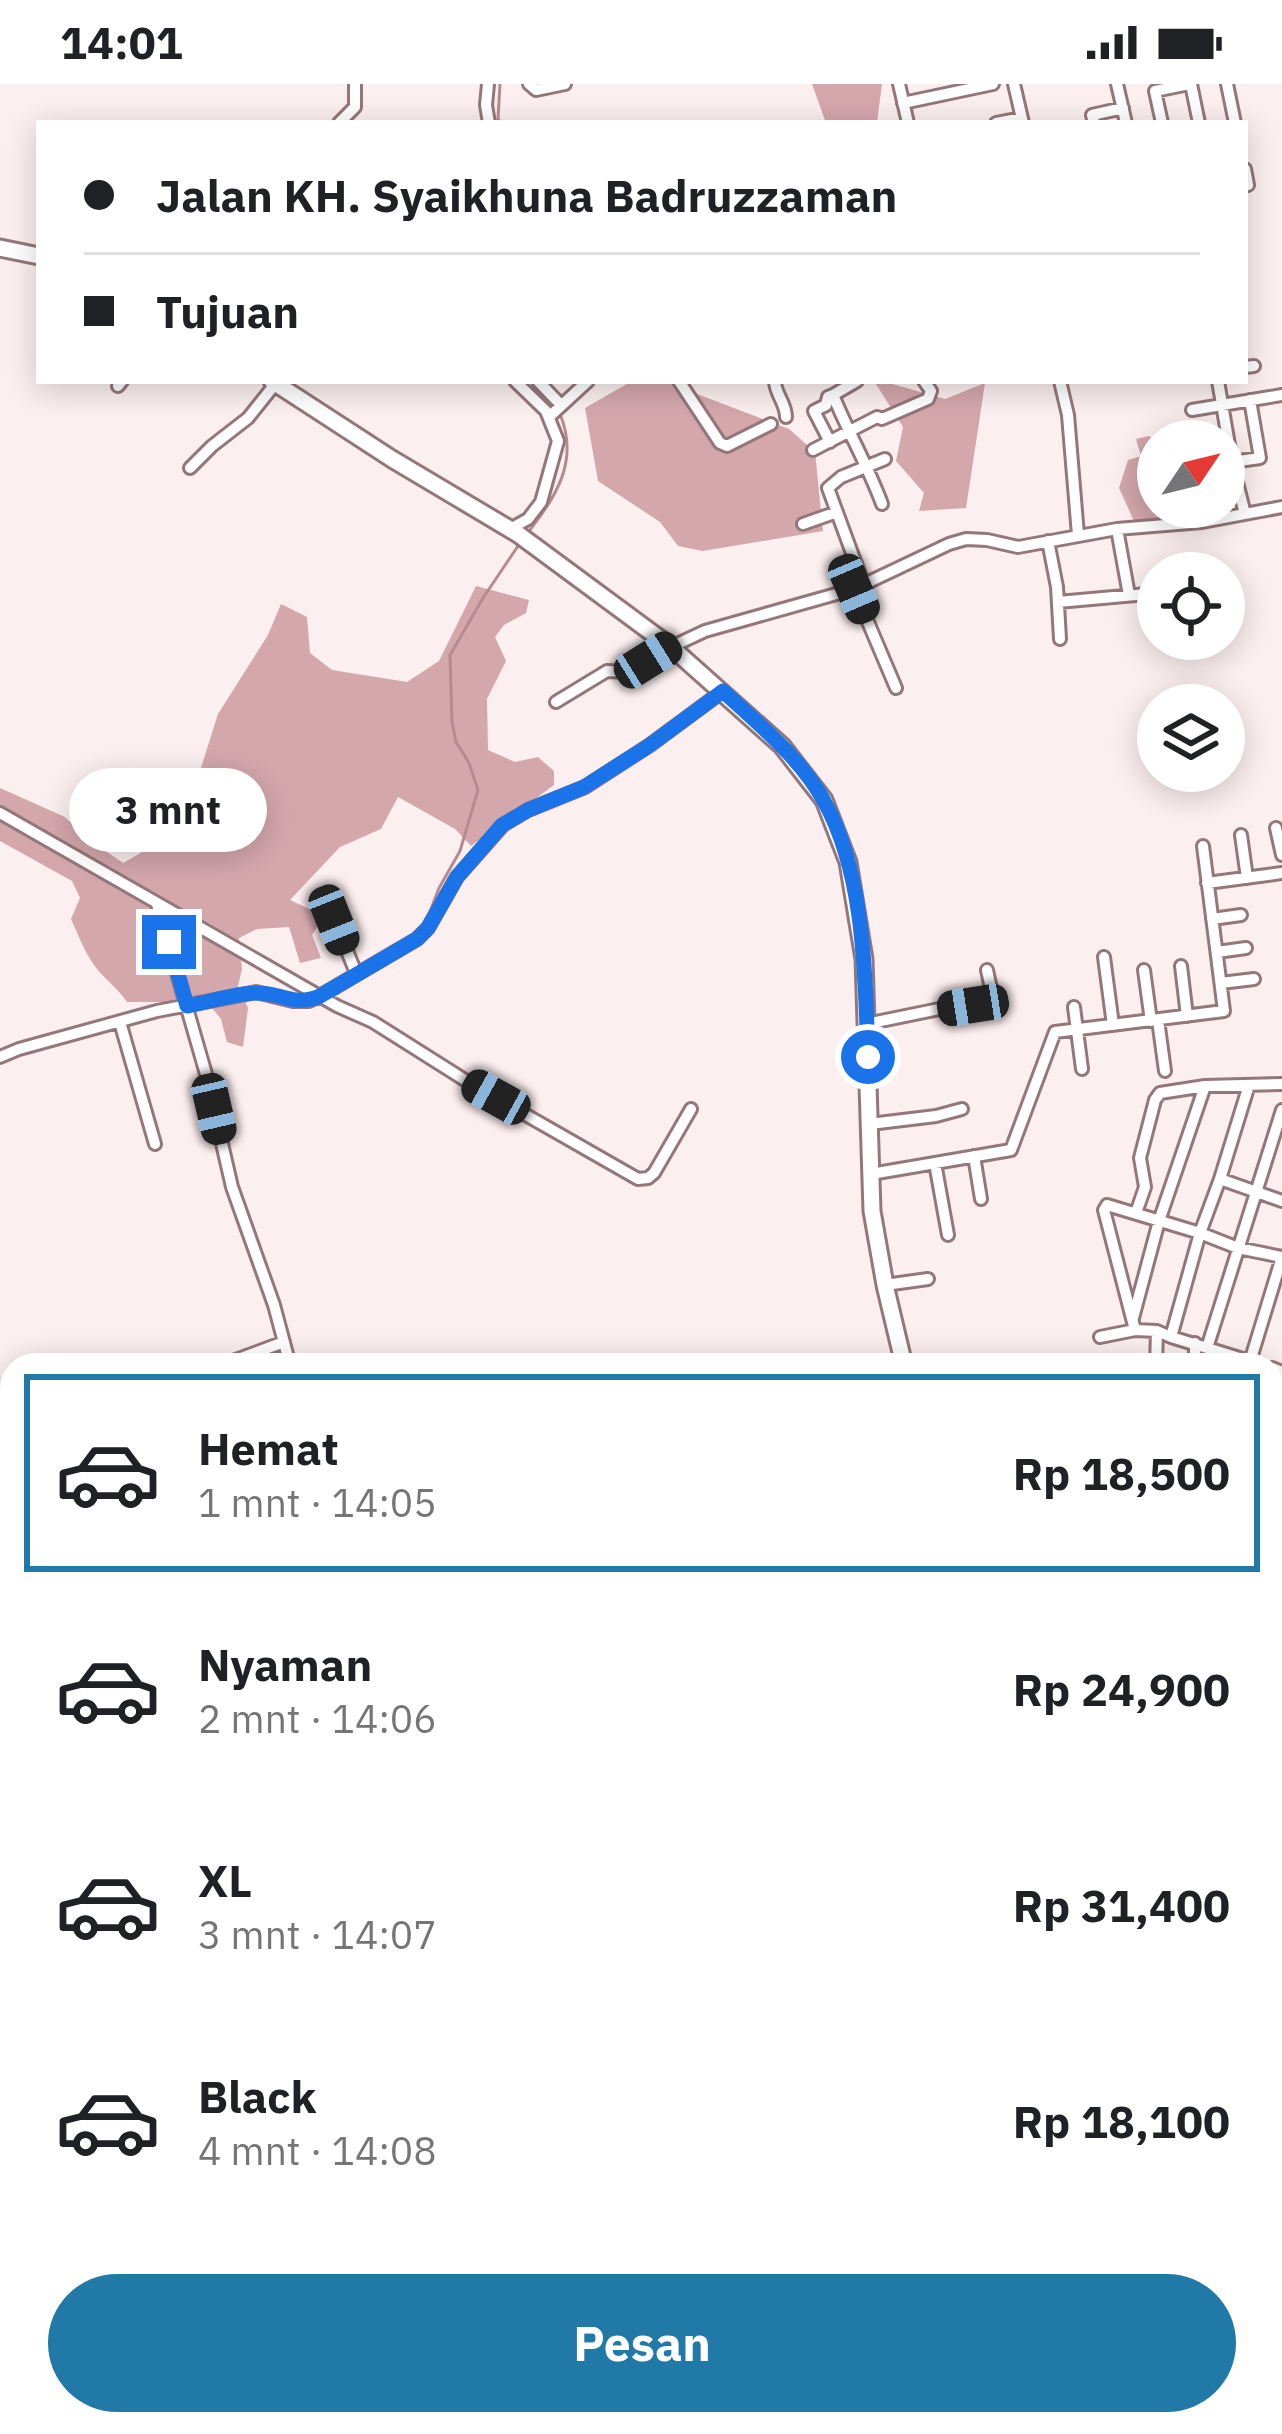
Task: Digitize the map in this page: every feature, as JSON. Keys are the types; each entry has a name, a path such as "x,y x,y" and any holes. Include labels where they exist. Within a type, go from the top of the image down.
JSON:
{"main road":[{"path":"0,248 36,255"},
{"path":"277,384 514,532 671,646 786,750 824,800 848,862 864,959 872,1211 901,1353"}],"street":[{"path":"342,120 355,107 355,84"},
{"path":"488,84 488,120"},
{"path":"529,84 536,90 565,84"},
{"path":"899,84 907,120"},
{"path":"903,103 993,84"},
{"path":"1015,84 1022,120"},
{"path":"1117,84 1125,120"},
{"path":"1161,120 1155,88 1190,84 1198,120"},
{"path":"1227,84 1234,120"},
{"path":"1093,120 1092,115 1123,108"},
{"path":"190,468 248,418 273,384"},
{"path":"519,384 554,411"},
{"path":"514,532 541,502 558,441 554,411 540,384"},
{"path":"554,411 585,384"},
{"path":"681,384 720,443 727,446 771,424"},
{"path":"776,384 786,417"},
{"path":"823,384 883,504"},
{"path":"830,442 814,410 855,384"},
{"path":"813,450 928,399 931,391 926,384"},
{"path":"1061,384 1073,457 1078,535"},
{"path":"1218,384 1225,420"},
{"path":"1192,410 1282,395"},
{"path":"1245,461 1260,458 1250,400"},
{"path":"885,459 827,488 896,688"},
{"path":"1245,514 1282,507"},
{"path":"803,524 837,512"},
{"path":"556,702 604,672 627,672 705,631 858,586 966,539 1018,547 1137,527"},
{"path":"1117,529 1129,595"},
{"path":"1048,541 1060,638"},
{"path":"1058,602 1137,594"},
{"path":"0,1057 157,1011 256,992 292,1001 320,996 403,949 428,928 457,877 502,825 604,775 723,691"},
{"path":"0,813 373,1022 638,1179 654,1173 691,1109"},
{"path":"1276,828 1282,855"},
{"path":"1241,835 1246,878"},
{"path":"871,1174 1011,1150 1055,1033 1224,1011 1203,846"},
{"path":"1208,883 1282,873"},
{"path":"334,901 334,920 356,973"},
{"path":"157,904 232,1187 287,1353"},
{"path":"1212,919 1241,915"},
{"path":"1216,952 1246,948"},
{"path":"1104,957 1113,1025"},
{"path":"1180,966 1187,1016"},
{"path":"866,1024 993,998 987,970"},
{"path":"1144,970 1165,1071"},
{"path":"1221,983 1254,979"},
{"path":"1074,1006 1082,1069"},
{"path":"120,1022 155,1144"},
{"path":"1136,1213 1145,1186 1140,1158 1155,1100 1165,1091 1282,1084"},
{"path":"1171,1337 1199,1234 1250,1085"},
{"path":"1134,1325 1160,1221 1205,1086"},
{"path":"869,1124 962,1109"},
{"path":"1199,1353 1282,1110"},
{"path":"974,1156 981,1199"},
{"path":"935,1162 948,1234"},
{"path":"1220,1179 1282,1202"},
{"path":"1134,1325 1104,1210 1110,1204 1282,1257 1252,1353"},
{"path":"885,1285 928,1279"},
{"path":"1100,1337 1134,1325 1222,1353"},
{"path":"1156,1331 1156,1353"},
{"path":"254,1353 284,1342"}],"shaded area":[{"path":"812,84 882,84 877,120 825,120"},
{"path":"627,384 671,384 789,429 815,452 823,531 703,551 678,546 660,522 598,481 585,408"},
{"path":"876,384 945,399 985,384 966,508 919,511 924,493 896,461 903,427"},
{"path":"1137,457 1137,521 1119,488 1128,460"},
{"path":"476,586 529,600 526,613 504,625 495,637 506,661 487,699 488,750 515,762 538,757 554,771 554,785 471,846 455,829 398,797 381,829 340,847 290,900 324,916 312,935 321,958 300,963 289,927 257,929 239,938 242,969 238,986 248,1008 243,1047 227,1042 221,1019 207,1002 127,1002 90,960 81,942 71,919 80,898 72,881 0,841 0,788 65,817 123,863 144,851 137,831 148,814 177,802 200,771 218,714 268,635 281,604 307,617 310,653 332,670 407,682 439,661"}],"waterway":[{"path":"499,120 500,84"},
{"path":"526,535 555,493 566,464 560,414"},
{"path":"428,917 460,851 478,790 456,742 450,655 520,543"}],"route":[{"path":"169,942 187,1006 256,992 292,1001 320,996 417,939 457,877 502,825 584,787 723,691 786,750 824,800 848,862 864,959 868,1057"}]}
